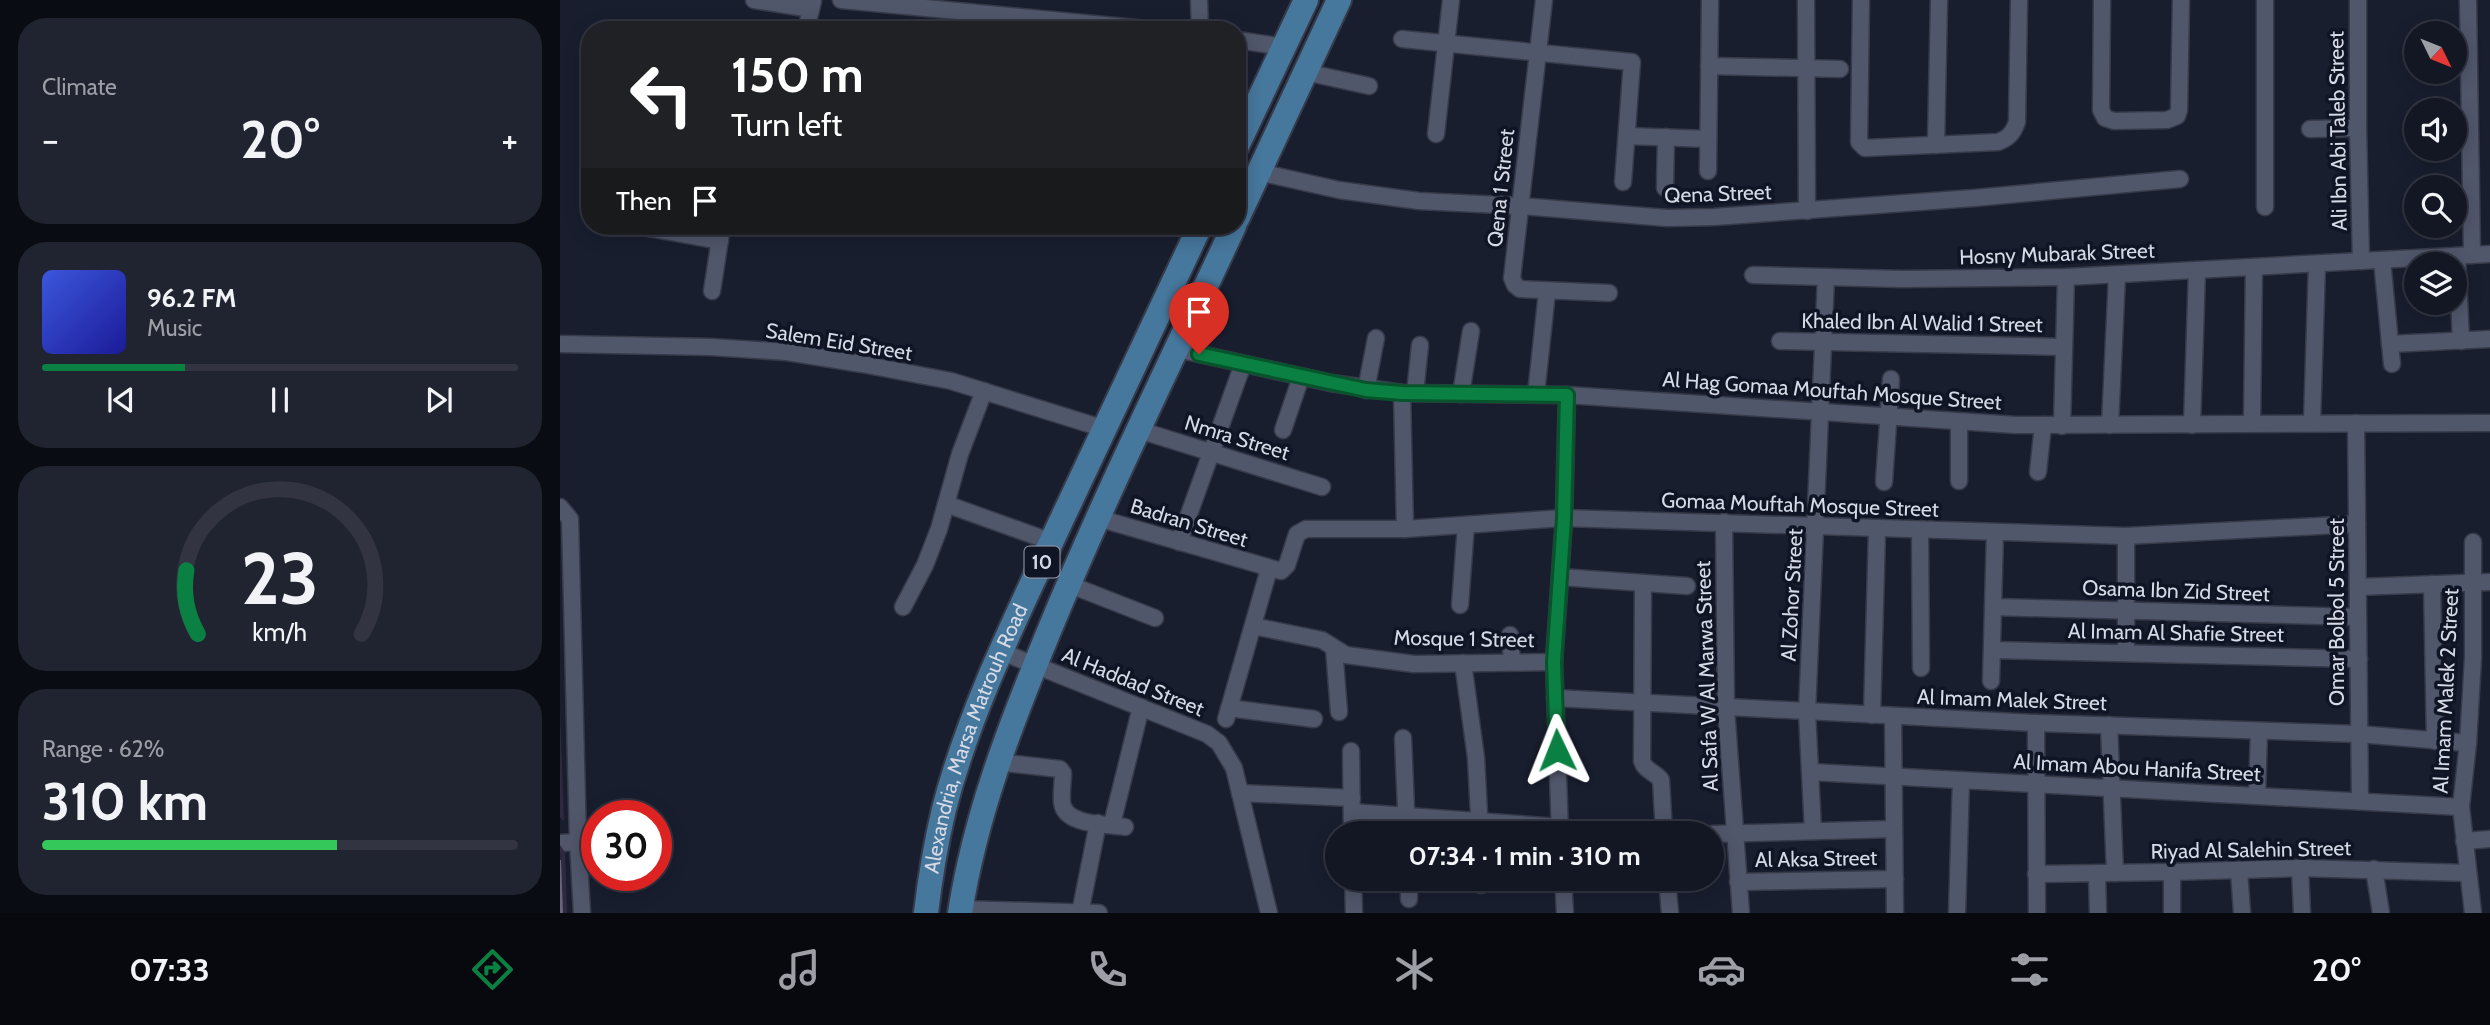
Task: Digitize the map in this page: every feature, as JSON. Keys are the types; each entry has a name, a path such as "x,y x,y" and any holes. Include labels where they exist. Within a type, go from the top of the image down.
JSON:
{"main road":[{"path":"1246,127 1306,0"},
{"path":"1246,200 1339,0"},
{"name":"Alexandria, Marsa Matrouh Road","path":"926,913 931,871 944,808 963,747 1052,542 1196,235"},
{"name":"Alexandria, Marsa Matrouh Road","path":"961,911 973,847 997,762 1035,665 1068,584 1230,235"}],"street":[{"path":"754,0 812,5"},
{"path":"1199,0 1200,21"},
{"path":"1436,134 1451,0"},
{"name":"Qena 1 Street","path":"1544,0 1512,278 1520,289 1609,293"},
{"path":"1708,171 1710,0"},
{"path":"1806,0 1807,211"},
{"path":"1861,0 1860,142 1865,148 1998,142 2007,138 2014,131 2017,122 2019,0"},
{"path":"1936,145 1939,0"},
{"path":"2102,0 2101,110 2109,120 2127,121 2167,120 2177,116 2181,0"},
{"path":"2264,207 2265,0"},
{"name":"Ali Ibn Abi Taleb Street","path":"2358,0 2357,128 2361,261"},
{"path":"2466,21 2468,0"},
{"path":"850,1 1062,21"},
{"path":"1402,39 1632,62 1623,182"},
{"path":"1246,41 1284,47"},
{"path":"1709,66 1840,68"},
{"path":"1305,72 1369,86"},
{"path":"2462,84 2465,252"},
{"path":"2309,129 2357,128"},
{"path":"1627,135 1709,139"},
{"path":"1665,188 1666,137"},
{"name":"Qena Street","path":"1259,172 1379,197 1667,218 1807,211 1974,198 2180,178"},
{"path":"712,291 721,235"},
{"name":"Hosny Mubarak Street","path":"2467,255 2490,254"},
{"name":"Hosny Mubarak Street","path":"1753,275 1902,279 2066,277 2404,259"},
{"path":"2382,260 2392,363"},
{"path":"2312,422 2316,264"},
{"path":"2252,423 2254,267"},
{"path":"2192,425 2197,270"},
{"path":"2110,425 2117,275"},
{"name":"Al Zohor Street","path":"1813,831 1807,712 1826,277"},
{"path":"2062,426 2066,277"},
{"path":"1536,394 1548,292"},
{"path":"2460,341 2462,315"},
{"path":"1461,394 1471,331"},
{"path":"1366,390 1376,338"},
{"path":"2390,344 2490,339"},
{"name":"Khaled Ibn Al Walid 1 Street","path":"1780,341 2064,347"},
{"name":"Salem Eid Street","path":"560,344 711,346 787,352 951,381 1105,429"},
{"path":"1405,529 1409,393 1420,345"},
{"name":"Al Hag Gomaa Mouftah Mosque Street","path":"1177,349 1366,390 1409,393 1567,395 1959,422 2062,426 2312,422 2490,423"},
{"path":"1178,542 1243,364"},
{"path":"1283,430 1301,377"},
{"path":"1884,482 1891,379"},
{"path":"903,607 925,565 960,454 984,391"},
{"path":"1560,821 1554,662 1564,519 1567,395"},
{"path":"1959,422 1959,481"},
{"name":"Omar Bolbol 5 Street","path":"2356,423 2360,800"},
{"path":"2038,472 2043,425"},
{"name":"Nmra Street","path":"1139,430 1322,487"},
{"path":"946,504 1052,542"},
{"path":"560,507 570,519 567,679 582,913"},
{"name":"Badran Street","path":"1098,518 1269,569"},
{"name":"Gomaa Mouftah Mosque Street","path":"1269,569 1285,569 1297,534 1301,530 1405,529 1564,519 2126,536 2357,524"},
{"name":"Al Safa W Al Marwa Street","path":"1724,522 1726,708 1741,913"},
{"path":"1460,605 1466,525"},
{"path":"1872,715 1877,530"},
{"path":"1920,531 1921,668"},
{"path":"1991,681 1995,533"},
{"path":"2126,536 2126,652"},
{"name":"Al Imam Malek 2 Street","path":"2473,542 2473,658 2461,807 2473,913"},
{"path":"1269,569 1228,713 1314,719"},
{"path":"1560,578 1687,586"},
{"path":"2358,587 2490,582"},
{"path":"1643,583 1642,761 1647,770 1661,780 1663,821"},
{"path":"1068,584 1155,618"},
{"path":"2432,584 2435,741"},
{"name":"Osama Ibn Zid Street","path":"1993,607 2358,617"},
{"name":"Mosque 1 Street","path":"1253,626 1322,640 1346,655 1414,664 1554,662"},
{"path":"1510,635 1512,662"},
{"path":"1334,648 1339,712"},
{"name":"Al Imam Al Shafie Street","path":"1992,650 2359,659"},
{"name":"Al Haddad Street","path":"1002,652 1207,734 1219,743 1234,768 1240,793"},
{"path":"1463,663 1476,758 1480,821"},
{"name":"Al Imam Malek Street","path":"1555,698 2036,723 2358,734 2468,743"},
{"path":"1080,912 1112,825 1141,707"},
{"path":"1894,716 1895,913"},
{"path":"2036,723 2037,913"},
{"path":"2109,725 2115,873"},
{"path":"2257,795 2259,731"},
{"path":"1403,738 1406,821"},
{"path":"1351,751 1352,821"},
{"path":"997,762 1060,769 1063,773 1062,802 1065,811 1072,818 1112,825"},
{"name":"Al Imam Abou Hanifa Street","path":"1811,772 2461,807"},
{"path":"1956,913 1961,780"},
{"path":"1269,913 1240,793 1352,805 1443,821"},
{"path":"1724,833 1894,829"},
{"path":"2464,841 2490,839"},
{"path":"560,843 578,842"},
{"path":"2300,867 2302,913"},
{"name":"Riyad Al Salehin Street","path":"2036,874 2300,867 2467,873"},
{"path":"2374,869 2381,913"},
{"path":"2239,870 2242,913"},
{"path":"2172,872 2172,913"},
{"path":"2097,873 2098,913"},
{"name":"Al Aksa Street","path":"1738,882 1895,879"},
{"path":"1353,891 1354,913"},
{"path":"1409,891 1409,899"},
{"path":"1564,891 1565,913"},
{"path":"1668,891 1670,913"},
{"path":"961,911 1100,913"}],"building":[{"path":"560,860 562,913 560,913"}],"route":[{"path":"1199,354 1366,390 1402,393 1567,395 1564,519 1554,662 1557,750"}]}
